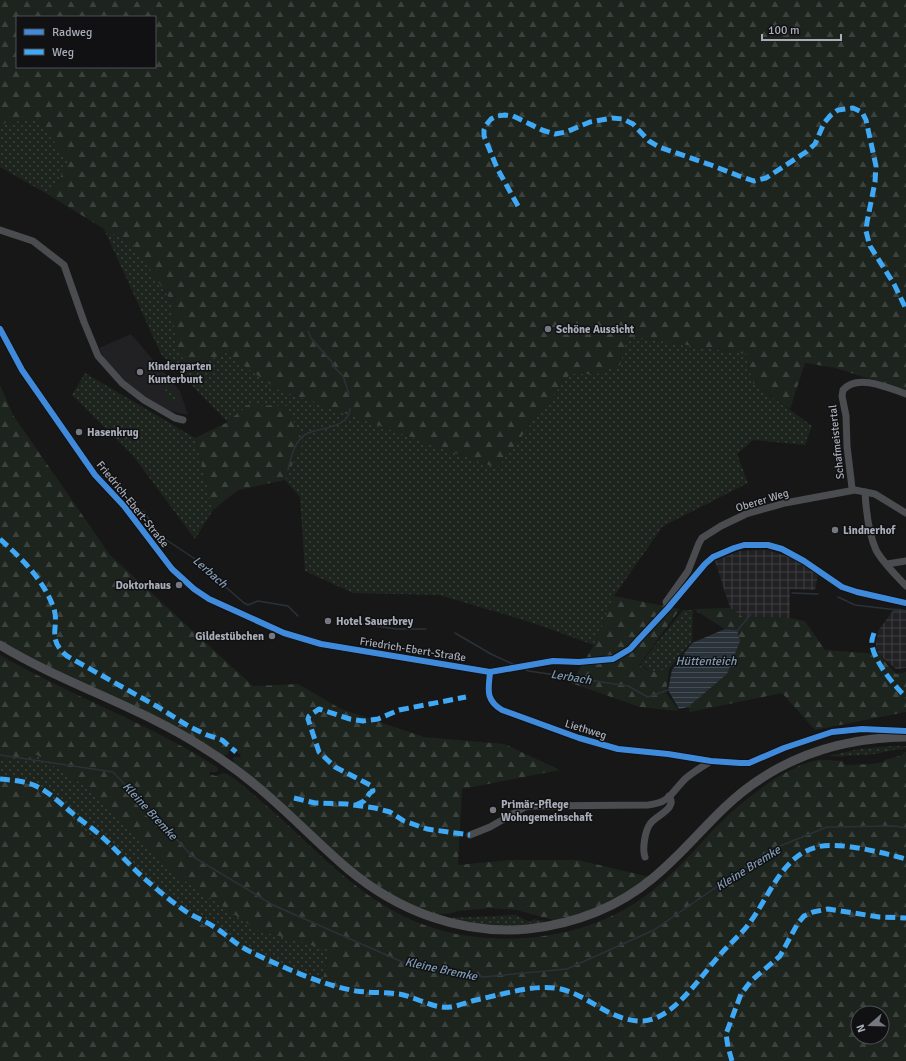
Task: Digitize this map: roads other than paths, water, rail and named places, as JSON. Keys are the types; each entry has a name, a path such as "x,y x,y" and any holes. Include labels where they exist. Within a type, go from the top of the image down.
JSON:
{"main road":[{"path":"0,645 42,668 154,720 203,747 260,788 344,866 387,897 414,911 437,920 462,926 489,929 521,929 555,925 588,915 613,905 638,890 651,880 674,860 725,807 756,782 776,769 830,746 865,739 906,737"},
{"path":"0,652 40,673 151,726 199,752 224,768 256,793 345,875 384,902 412,917 431,924 460,932 488,935 506,936 537,934 571,927 602,916 628,903 655,884 678,864 729,811 753,791 779,774 806,761 845,749 874,744 906,743"}],"street":[{"path":"0,230 34,241 64,265 84,322 98,356 122,383 144,400 176,418 183,420"},
{"name":"Friedrich-Ebert-Straße","path":"0,329 22,370 95,475 124,506 172,569 200,594 274,629 321,644 490,672 554,661 589,661 613,658 630,649 668,608 695,575 713,557 734,548 756,544 768,545 794,554 842,586 858,592 906,603"},
{"name":"Schafmeistertal","path":"852,488 847,446 846,413 842,394 843,390 851,383 858,382 906,394"},
{"name":"Oberer Weg","path":"668,608 666,602 688,571 702,538 715,529 740,516 762,509 852,490 878,496 906,513"},
{"path":"865,492 872,539 878,552 906,586"},
{"path":"887,564 906,561"},
{"name":"Liethweg","path":"490,672 487,690 491,700 496,706 508,712 579,738 618,749 668,754 711,761 749,763 784,748 832,732 862,729 906,731"},
{"path":"470,835 490,827 525,808 532,806 659,804 670,796 690,776 711,761"},
{"path":"645,858 648,827 651,822 671,805 672,800 670,796"}],"water":[{"name":"Hüttenteich","path":"725,629 737,630 740,641 727,674 688,707 679,709 668,690 672,670 692,643"}],"waterway":[{"path":"308,331 311,338 343,376 349,394"},
{"path":"288,470 296,445 302,437 306,434 340,424 349,415 350,408"},
{"name":"Lerbach","path":"130,504 144,512 162,537 201,563 244,603 248,605 258,601 288,606 298,616"},
{"name":"Lerbach","path":"792,593 818,594"},
{"name":"Lerbach","path":"838,597 855,605 906,611"},
{"name":"Lerbach","path":"737,631 751,614"},
{"name":"Lerbach","path":"351,622 396,629 426,629"},
{"name":"Lerbach","path":"455,633 491,654 515,665"},
{"name":"Lerbach","path":"524,669 628,686 648,697 668,690"},
{"name":"Kleine Bremke","path":"0,755 113,772 192,856 273,905 407,964 483,977 567,969 654,930 770,850 827,827 895,826 906,828"}],"place":[{"name":"Schöne Aussicht","path":"548,329"},
{"name":"Kindergarten Kunterbunt","path":"140,372"},
{"name":"Hasenkrug","path":"79,432"},
{"name":"Lindnerhof","path":"835,530"},
{"name":"Doktorhaus","path":"179,585"},
{"name":"Hotel Sauerbrey","path":"328,621"},
{"name":"Gildestübchen","path":"272,636"},
{"name":"Primär-Pflege Wohngemeinschaft","path":"493,810"}]}
